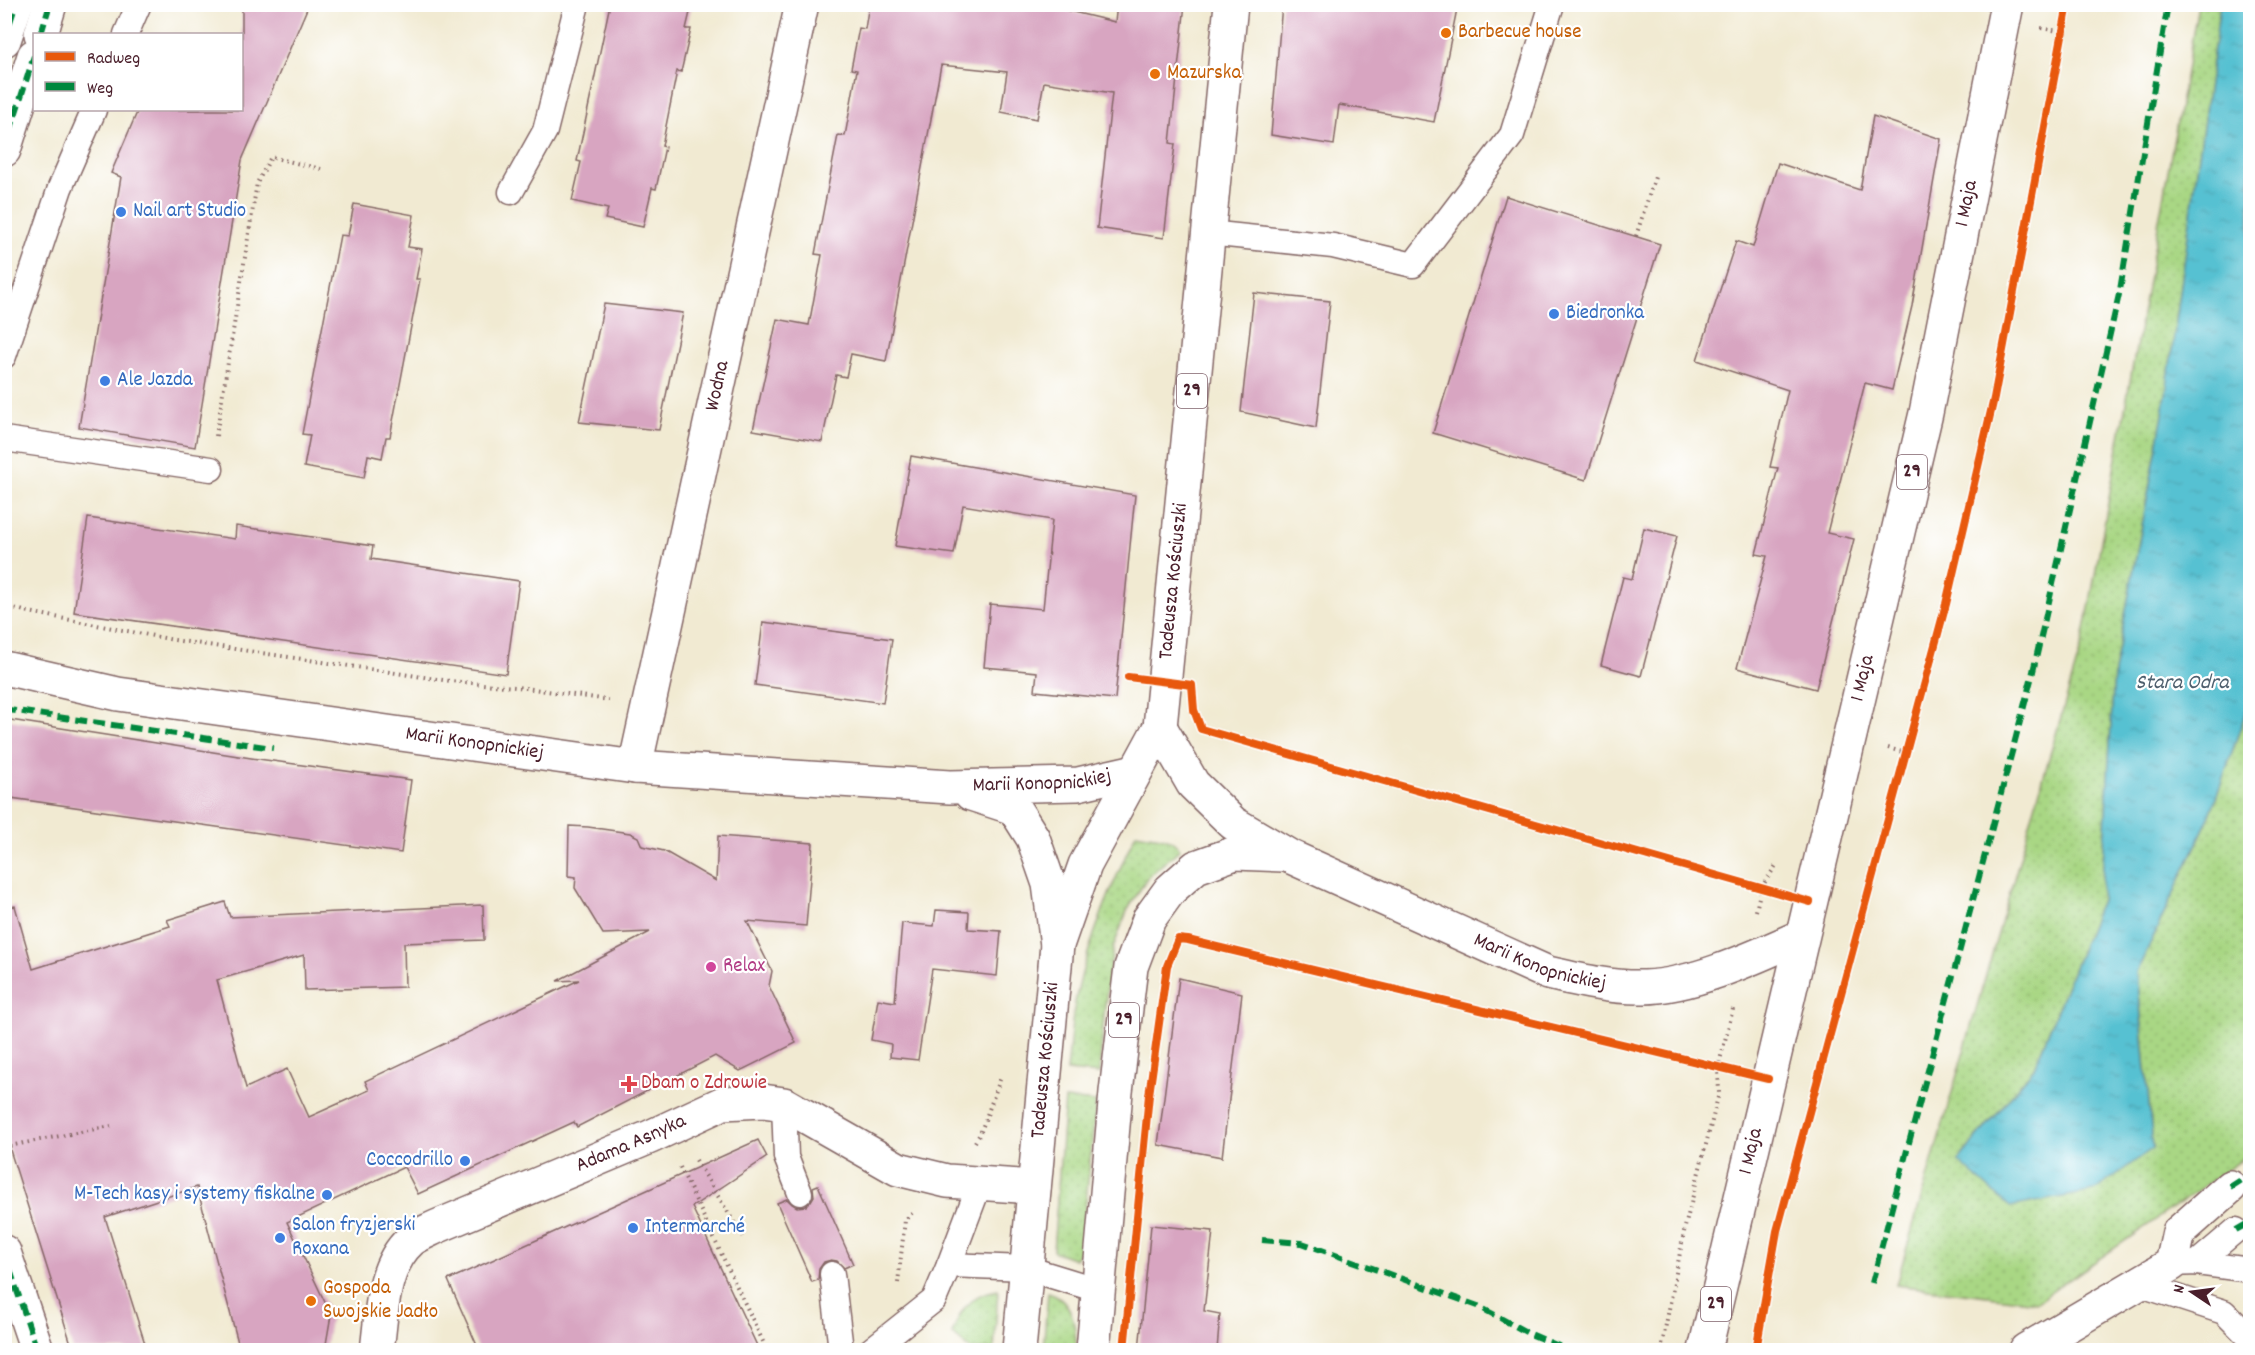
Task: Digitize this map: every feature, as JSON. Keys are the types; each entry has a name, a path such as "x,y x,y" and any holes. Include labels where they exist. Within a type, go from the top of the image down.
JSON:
{"main road":[{"path":"4,40 16,4"},
{"path":"41,33 50,4"},
{"name":"Wodna","path":"635,767 802,4"},
{"name":"Tadeusza Kościuszki","path":"1019,1350 1057,945 1085,865 1160,727 1231,4"},
{"name":"1 Maja","path":"1705,1350 1926,413 2007,4"},
{"path":"4,150 33,59"},
{"name":"Marii Konopnickiej","path":"4,668 118,694 635,767 950,787 1078,784 1135,771"},
{"path":"1160,727 1193,784 1233,823 1289,856"},
{"name":"Marii Konopnickiej","path":"950,787 1014,808 1033,838 1049,884 1057,945"},
{"name":"29","path":"1093,1350 1116,1092 1131,967 1149,919 1170,890 1196,867 1235,853 1289,856"},
{"name":"Marii Konopnickiej","path":"1289,856 1548,973 1587,982 1645,987 1690,980 1745,961 1802,936"},
{"name":"Adama Asnyka","path":"377,1350 386,1286 396,1259 411,1240 436,1227 650,1137 723,1103 763,1101 784,1104 898,1169 947,1180 1034,1187"},
{"path":"2026,1350 2138,1284 2184,1264 2179,1232 2230,1187"},
{"path":"4,1252 37,1350"}],"lane":[{"path":"126,33 139,4"},
{"path":"511,192 545,132 577,4"},
{"path":"1208,232 1333,246 1413,265 1512,135 1552,4"},
{"path":"4,356 60,188 94,111"},
{"path":"4,440 211,469"},
{"path":"784,1104 786,1158 800,1193"},
{"path":"871,1350 934,1300 980,1183"},
{"path":"2184,1264 2236,1230"},
{"path":"2184,1264 2250,1270"},
{"path":"949,1265 1026,1268 1098,1290"},
{"path":"832,1274 841,1350"},
{"path":"2138,1284 2224,1312 2250,1338"}],"path":[{"path":"215,442 257,183 271,157 321,169"},
{"path":"1636,236 1656,174"},
{"path":"4,605 24,611 174,640 450,681 526,688 649,705"},
{"path":"1201,729 1810,902"},
{"path":"1178,939 1200,942 1768,1079"},
{"path":"1661,1350 1685,1227 1719,1093 1718,1068"},
{"path":"892,1334 905,1220 947,1180 980,1134 1001,1082 1002,1070"},
{"path":"4,1147 111,1126"},
{"path":"743,1237 695,1159 679,1165 767,1350"}],"green space":[{"path":"2198,5 2220,5 2163,415 2114,673 2101,900 2034,1068 1958,1161 2153,1148 2137,972 2210,815 2250,700 2250,1154 2037,1302 1896,1285 2083,641"},
{"path":"1136,833 1167,839 1177,844 1180,849 1147,878 1127,911 1113,948 1099,1074 1067,1071 1073,1012 1082,972 1102,912"},
{"path":"1065,1099 1096,1102 1081,1250 1075,1259 1053,1251"},
{"path":"998,1290 994,1350 971,1350 952,1334 959,1317 974,1299"},
{"path":"1048,1292 1063,1301 1072,1315 1076,1350 1043,1350"}],"water":[{"name":"Stara Odra","path":"2220,5 2250,5 2250,700 2210,815 2137,972 2153,1148 2094,1191 2010,1207 1958,1161 2034,1068 2101,900 2114,673 2163,415"}],"building":[{"path":"242,4 309,4 242,160 195,447 79,427 121,177 111,173 138,111 243,111"},
{"path":"610,4 692,4 686,29 691,29 681,72 677,71 656,189 652,188 643,227 605,219 608,209 572,201 581,162 577,161"},
{"path":"869,4 1040,4 1115,22 1117,4 1185,4 1170,143 1175,144 1164,238 1097,228 1112,93 1044,82 1037,119 1001,112 1007,72 941,65 886,361 851,354 846,377 836,375 822,442 753,430 777,319 809,325 822,255 815,254 838,135 845,136 857,70 851,69 859,28 865,29"},
{"path":"1282,4 1458,4 1434,122 1339,105 1334,145 1271,135"},
{"path":"1873,116 1941,139 1912,306 1892,390 1865,383 1827,533 1854,539 1816,689 1737,668 1767,556 1756,554 1778,468 1770,467 1788,390 1697,360 1736,241 1753,247 1778,163 1860,190"},
{"name":"Biedronka","path":"1506,196 1660,244 1586,480 1433,433"},
{"path":"354,204 414,215 408,247 422,249 416,279 420,279 390,437 386,437 382,458 368,455 364,478 304,467 310,435 302,434 340,235 348,236"},
{"path":"1254,293 1330,301 1316,428 1241,412"},
{"path":"604,304 683,313 659,430 579,422"},
{"path":"911,456 1135,495 1115,699 1035,691 1037,672 984,667 990,604 1043,609 1052,520 963,505 954,554 895,546"},
{"path":"88,518 235,539 236,526 373,546 371,559 519,581 506,674 74,612"},
{"path":"1644,528 1677,536 1641,676 1601,665 1623,577 1632,579"},
{"path":"763,622 892,639 883,703 755,685"},
{"path":"4,719 251,758 411,780 401,853 4,797"},
{"path":"569,826 630,833 638,837 642,846 664,851 716,881 718,836 813,843 806,926 747,921 772,971 769,986 796,1043 740,1071 715,1056 577,1127 574,1122 418,1194 404,1167 287,1222 331,1315 325,1350 240,1350 197,1187 105,1217 147,1350 73,1350 4,1131 4,908 15,906 33,969 170,926 167,920 225,902 230,917 483,905 484,940 404,943 405,987 305,990 304,955 217,980 246,1088 287,1069 309,1117 369,1090 365,1081 579,980 557,981 650,932 603,934 575,888 576,877 568,876"},
{"path":"936,910 969,912 968,929 1001,931 997,976 932,969 918,1060 890,1057 891,1044 871,1040 878,999 895,1002 902,923 934,926"},
{"path":"1179,978 1242,993 1222,1157 1158,1145"},
{"name":"Intermarché","path":"758,1140 767,1157 692,1207 759,1350 479,1350 448,1280"},
{"path":"818,1185 853,1264 844,1268 837,1261 824,1262 819,1269 818,1280 812,1282 777,1203 787,1199 797,1207 806,1206 814,1196 813,1187"},
{"path":"1151,1225 1213,1231 1204,1311 1220,1314 1217,1350 1139,1350"}],"marked path":[{"path":"4,40 16,4"},
{"path":"41,33 50,4"},
{"path":"1872,1283 2032,676 2120,290 2168,4"},
{"path":"4,150 33,59"},
{"path":"4,711 273,748"},
{"path":"2230,1187 2250,1174"},
{"path":"2236,1230 2250,1222"},
{"path":"1262,1240 1302,1243 1478,1306 1528,1333 1568,1350"},
{"path":"4,1252 37,1350"}],"cycle path":[{"path":"1756,1350 1777,1231 1946,604 1994,398 2068,4"},
{"path":"1128,677 1192,685 1194,710 1201,729 1810,902"},
{"path":"1124,1350 1149,1095 1167,966 1178,939 1768,1079"}],"place":[{"name":"Barbecue house","path":"1446,33"},
{"name":"Mazurska","path":"1155,74"},
{"name":"Nail art Studio","path":"121,212"},
{"name":"Biedronka","path":"1554,314"},
{"name":"Ale Jazda","path":"105,381"},
{"name":"Relax","path":"711,967"},
{"name":"Dbam o Zdrowie","path":"629,1084"},
{"name":"Coccodrillo","path":"465,1161"},
{"name":"M-Tech kasy i systemy fiskalne","path":"327,1195"},
{"name":"Intermarché","path":"633,1228"},
{"name":"Salon fryzjerski Roxana","path":"280,1238"},
{"name":"Gospoda Swojskie Jadło","path":"311,1301"}]}
